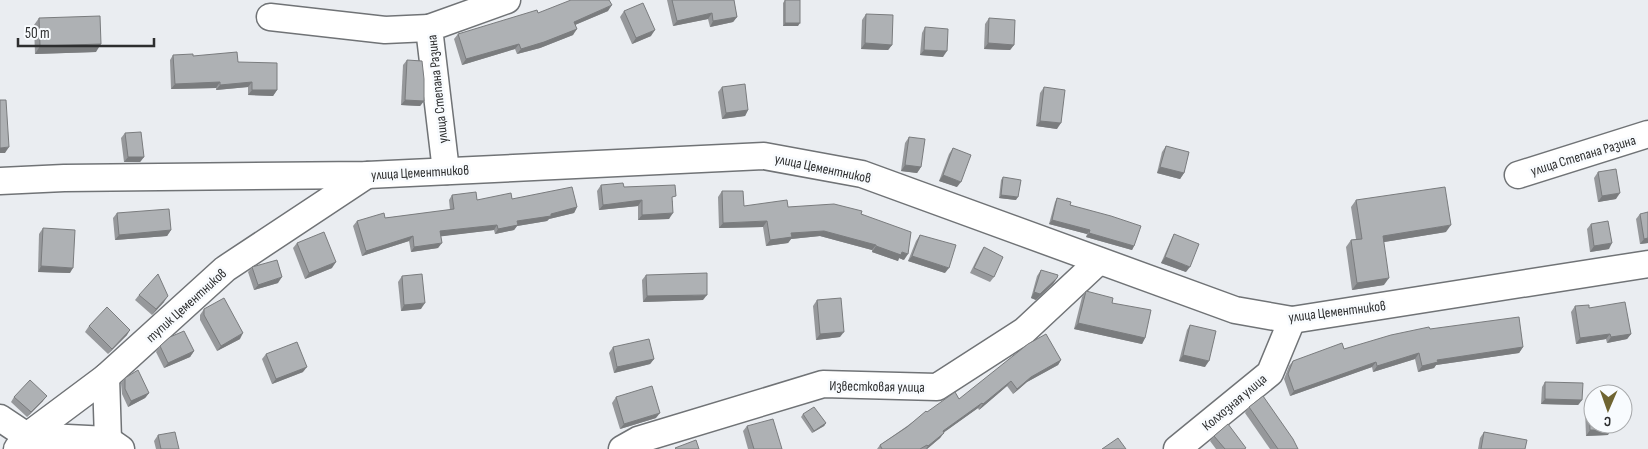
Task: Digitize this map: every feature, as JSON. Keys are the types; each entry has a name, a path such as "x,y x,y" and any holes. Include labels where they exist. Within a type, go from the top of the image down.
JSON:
{"street":[{"name":"улица Степана Разина","path":"446,171 429,28 507,0"},
{"path":"270,17 385,30 429,28"},
{"name":"улица Степана Разина","path":"1518,175 1648,134"},
{"name":"улица Цементников","path":"0,181 64,178 367,175 764,156 862,174 1235,310 1292,320 1648,264"},
{"name":"тупик Цементников","path":"22,442 106,377 225,269 367,175"},
{"name":"Известковая улица","path":"622,449 638,440 823,384 937,387 1024,331 1099,261"},
{"name":"Колхозная улица","path":"1177,449 1270,373 1292,320"},
{"path":"0,418 22,442 114,444 106,377"}],"building":[{"path":"571,0 609,0 612,5 574,22 577,29 544,42 521,49 519,44 466,59 458,34 537,10 538,13"},
{"path":"672,0 734,0 737,17 713,21 712,13 677,21"},
{"path":"785,0 800,0 800,23 785,23"},
{"path":"643,3 655,30 636,38 624,11"},
{"path":"866,14 893,15 892,45 865,43"},
{"path":"100,16 101,44 40,46 39,18"},
{"path":"989,18 1015,20 1014,45 988,43"},
{"path":"925,27 948,29 947,51 924,50"},
{"path":"237,52 238,62 277,63 277,90 252,90 252,82 220,85 220,82 175,84 173,55 193,54 193,56"},
{"path":"407,60 422,61 424,101 405,100"},
{"path":"745,84 748,110 726,113 722,87"},
{"path":"1044,87 1065,90 1061,123 1040,121"},
{"path":"0,100 6,100 9,147 0,148"},
{"path":"141,132 144,157 128,157 125,133"},
{"path":"909,137 925,139 921,167 905,165"},
{"path":"1166,146 1189,152 1184,173 1160,167"},
{"path":"953,148 971,155 961,182 943,175"},
{"path":"1616,169 1620,193 1602,196 1598,172"},
{"path":"1003,177 1021,180 1018,197 1001,195"},
{"path":"623,183 624,187 675,185 676,196 672,197 673,213 642,215 642,200 603,205 601,185"},
{"path":"572,187 577,207 551,214 551,216 517,221 518,225 498,229 497,225 440,231 442,243 414,247 413,236 366,251 357,221 384,213 385,218 454,209 452,195 476,192 477,200 511,193 512,199"},
{"path":"1445,187 1451,225 1383,236 1389,278 1357,283 1351,240 1362,239 1356,200"},
{"path":"722,191 743,191 744,206 787,200 788,207 834,204 862,211 861,214 911,232 908,254 902,252 901,255 876,245 824,231 791,233 792,237 770,240 767,221 723,223"},
{"path":"1057,198 1071,202 1070,205 1141,226 1134,246 1089,233 1090,230 1052,220"},
{"path":"169,209 171,230 119,235 117,213"},
{"path":"1648,212 1648,238 1644,239 1640,214"},
{"path":"1608,221 1612,243 1594,246 1591,224"},
{"path":"43,228 75,230 73,268 41,266"},
{"path":"324,232 336,262 309,273 297,243"},
{"path":"1174,234 1199,244 1190,267 1165,257"},
{"path":"920,235 956,245 949,268 912,256"},
{"path":"984,247 1003,257 994,277 974,268"},
{"path":"277,260 282,277 258,285 252,267"},
{"path":"1041,270 1058,275 1040,294 1034,292"},
{"path":"707,273 707,295 647,296 646,275"},
{"path":"158,274 168,296 156,309 139,295"},
{"path":"422,274 425,303 404,305 402,276"},
{"path":"1086,291 1113,298 1112,303 1151,310 1145,338 1078,323"},
{"path":"224,298 243,333 221,346 204,315 204,309"},
{"path":"841,298 844,332 820,334 817,300"},
{"path":"1625,302 1631,334 1611,337 1610,334 1580,338 1575,306 1589,305 1589,308"},
{"path":"107,307 130,330 112,349 89,326"},
{"path":"1519,317 1523,347 1437,360 1438,362 1422,366 1419,353 1377,366 1376,362 1294,391 1288,374 1293,361 1342,343 1344,349 1391,335 1429,327 1430,329"},
{"path":"1190,325 1216,331 1209,361 1183,355"},
{"path":"184,331 194,351 168,363 160,346 170,337"},
{"path":"1046,334 1061,360 1031,377 1017,389 1011,381 983,404 943,431 944,433 928,446 920,449 882,449 880,445 907,427 926,411 955,392 959,399 1028,344"},
{"path":"649,339 654,359 617,367 613,347"},
{"path":"297,342 307,367 276,379 266,354"},
{"path":"138,370 149,393 131,401 125,389 125,378"},
{"path":"30,380 47,396 31,412 14,397"},
{"path":"1545,382 1583,383 1582,400 1545,399"},
{"path":"652,386 660,413 624,424 616,397"},
{"path":"1263,396 1298,449 1278,449 1249,407"},
{"path":"814,407 826,423 814,431 803,414"},
{"path":"773,419 782,449 754,449 747,426"},
{"path":"1228,424 1246,448 1225,449 1214,436"},
{"path":"175,432 179,449 161,449 158,435"},
{"path":"1484,432 1527,440 1525,449 1481,449"},
{"path":"1118,438 1126,449 1102,449"},
{"path":"696,440 699,449 675,448"}]}
